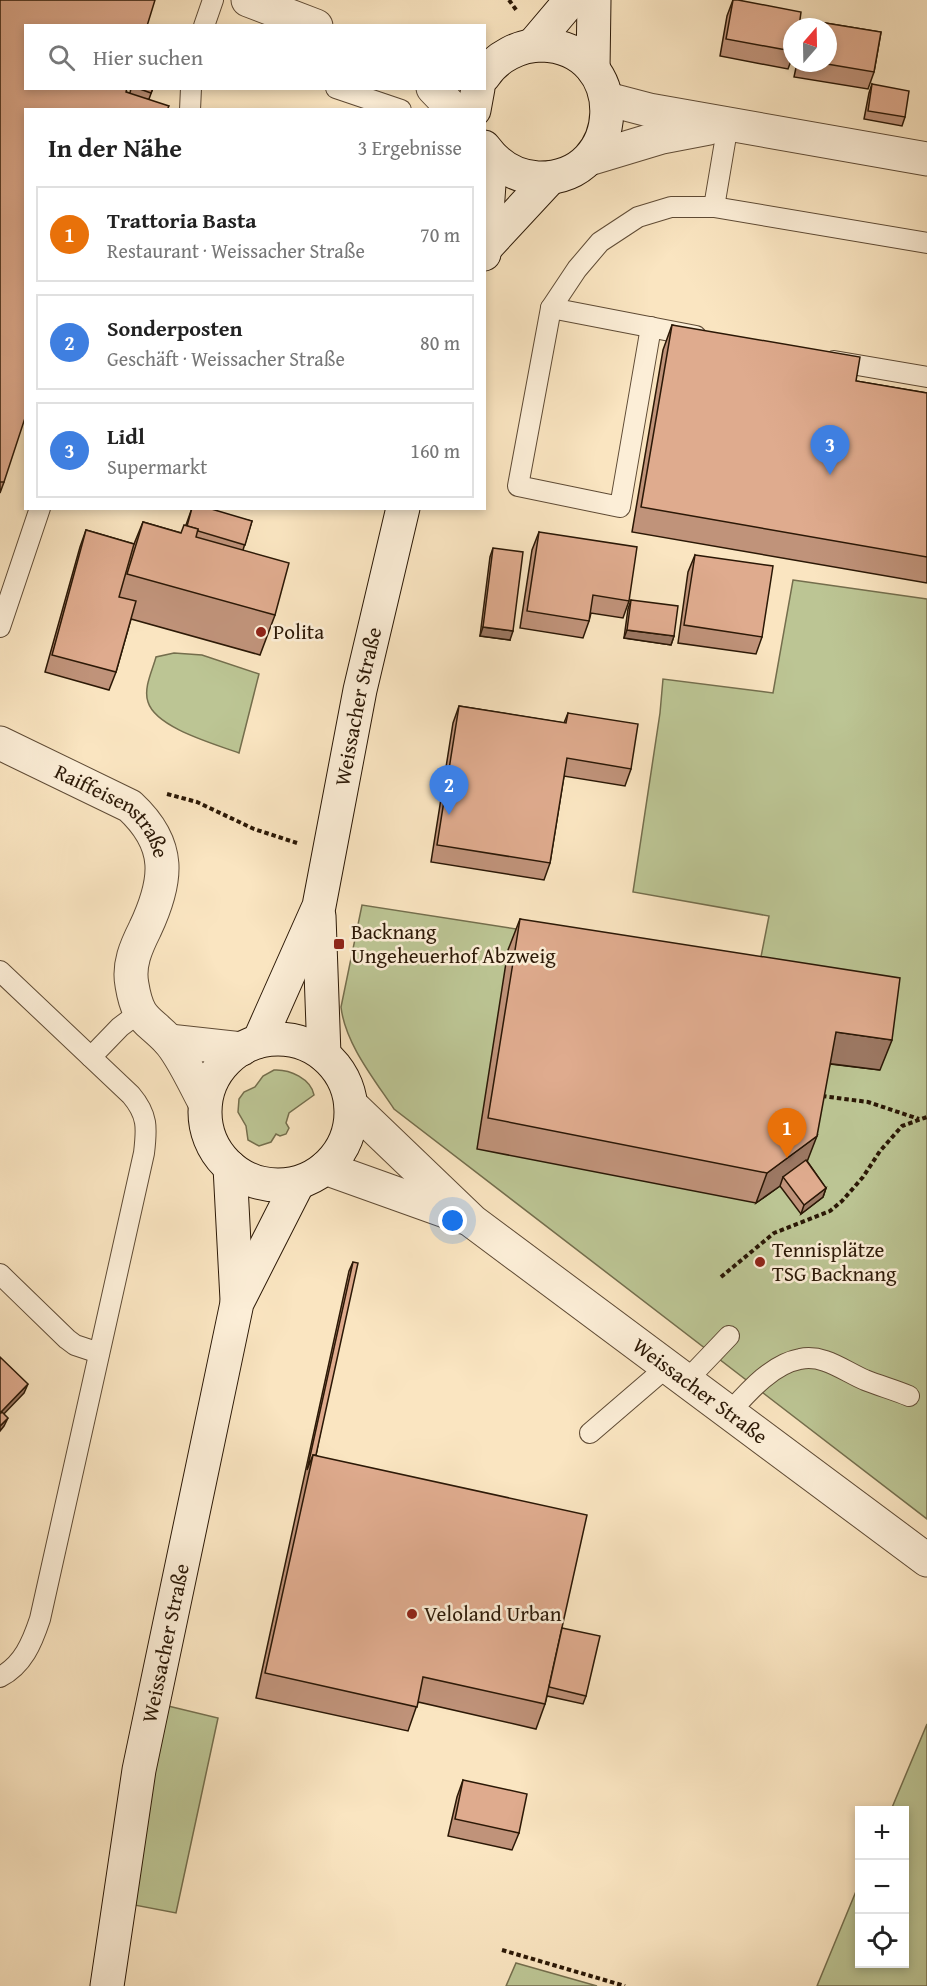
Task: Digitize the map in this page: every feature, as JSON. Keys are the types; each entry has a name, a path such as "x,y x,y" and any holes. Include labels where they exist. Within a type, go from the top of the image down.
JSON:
{"street":[{"path":"248,0 311,24"},
{"path":"490,64 533,45 571,0"},
{"path":"593,69 594,0"},
{"path":"533,45 566,50 581,58 593,69 602,83 607,99 608,120 601,141 589,159"},
{"path":"435,90 452,108"},
{"path":"474,108 478,90"},
{"path":"607,99 650,110 927,159"},
{"path":"488,152 508,170 529,178 550,178 571,171 589,159 662,137 728,124"},
{"path":"486,250 488,152"},
{"path":"486,250 550,178"},
{"name":"Weissacher Straße","path":"324,1055 319,906 360,690 403,510"},
{"name":"Raiffeisenstraße","path":"0,742 130,806 147,822 158,844 164,869 161,890 130,965 131,983 144,1020 169,1041 205,1103"},
{"name":"Weissacher Straße","path":"250,1045 319,906"},
{"name":"Weissacher Straße","path":"237,1303 311,1175 344,1145 350,1125 351,1105 342,1078 324,1055 298,1042 279,1039 250,1045 226,1061 214,1076 205,1103 206,1124 212,1142 230,1167 246,1178 262,1184 280,1185 311,1175 472,1221"},
{"path":"169,1041 250,1045"},
{"name":"Weissacher Straße","path":"351,1105 472,1221 927,1560"},
{"name":"Weissacher Straße","path":"107,1986 139,1770 237,1303 230,1167"}],"lane":[{"path":"205,24 213,0"},
{"path":"190,108 191,90"},
{"path":"342,90 395,108"},
{"path":"714,207 728,124"},
{"path":"651,327 620,507 518,486 551,308 577,269 600,242 638,217 671,207 714,207 927,243"},
{"path":"551,308 714,339"},
{"path":"812,357 927,377"},
{"path":"0,627 39,510"},
{"path":"0,971 140,1106 147,1126 40,1619 32,1642 21,1659 0,1677"},
{"path":"91,1057 120,1027 140,1012"},
{"path":"0,1274 67,1340 75,1346 99,1353"},
{"path":"591,1433 729,1336"},
{"path":"730,1412 750,1391 782,1366 801,1358 831,1362 864,1379 909,1396"}],"path":[{"path":"509,0 512,5"},
{"path":"160,793 177,795 254,829 329,854"},
{"path":"819,1095 868,1102 920,1119"},
{"path":"721,1277 774,1233 830,1210 842,1202 863,1177 879,1151 902,1126 927,1117"},
{"path":"502,1950 625,1986"}],"green space":[{"name":"Tennisplätze TSG Backnang","path":"793,580 927,599 927,1519 394,1109 354,1047 341,1007 362,905 759,967 769,916 633,892 663,679 773,693"},
{"path":"174,653 202,655 259,674 239,753 188,734 162,720 153,711 148,702 147,691 156,657"},
{"path":"274,1070 287,1071 299,1076 309,1084 314,1095 289,1113 286,1123 289,1128 286,1134 280,1136 276,1134 271,1142 259,1146 248,1140 246,1126 238,1112 239,1099 244,1092 255,1087 263,1076"},
{"path":"164,1705 218,1718 176,1913 129,1904"},
{"path":"927,1724 927,1986 817,1986 855,1894 855,1968 909,1968 909,1806 893,1806"},
{"path":"516,1963 597,1986 506,1986"}],"building":[{"path":"0,0 155,0 148,24 24,24 24,90 126,90 126,92 169,106 168,108 24,108 24,421 4,482 0,482"},
{"path":"733,0 801,12 800,18 783,18 783,49 726,39"},
{"path":"837,25 881,32 874,72 837,66"},
{"path":"872,84 909,91 905,117 868,111"},
{"path":"672,325 860,357 856,381 927,393 927,557 641,507"},
{"path":"191,510 215,510 252,521 245,545 187,526"},
{"path":"143,522 181,533 184,525 198,529 196,537 289,563 275,615 127,574"},
{"path":"86,530 134,544 119,597 136,601 116,672 52,655"},
{"path":"539,532 637,547 629,601 593,595 589,621 527,611"},
{"path":"493,548 523,552 513,631 483,627"},
{"path":"695,555 773,566 762,637 684,625"},
{"path":"631,600 678,606 674,636 627,630"},
{"path":"459,706 566,723 568,713 638,724 631,769 567,758 550,863 437,845"},
{"path":"520,919 900,978 892,1040 836,1032 817,1136 767,1173 488,1118"},
{"path":"806,1160 826,1188 804,1205 783,1177"},
{"path":"353,1262 358,1263 316,1455 313,1455 307,1470"},
{"path":"0,1357 28,1384 0,1413"},
{"path":"2,1412 8,1418 0,1426 0,1414"},
{"path":"313,1455 587,1515 545,1704 423,1677 417,1707 265,1673"},
{"path":"562,1628 600,1636 586,1696 549,1687"},
{"path":"463,1780 527,1794 519,1833 455,1819"}],"place":[{"name":"Lidl","path":"830,475"},
{"name":"Polita","path":"261,632"},
{"name":"Sonderposten","path":"449,815"},
{"name":"Backnang Ungeheuerhof Abzweig","path":"339,944"},
{"name":"Trattoria Basta","path":"787,1158"},
{"name":"Tennisplätze TSG Backnang","path":"760,1262"},
{"name":"Veloland Urban","path":"412,1614"}]}
